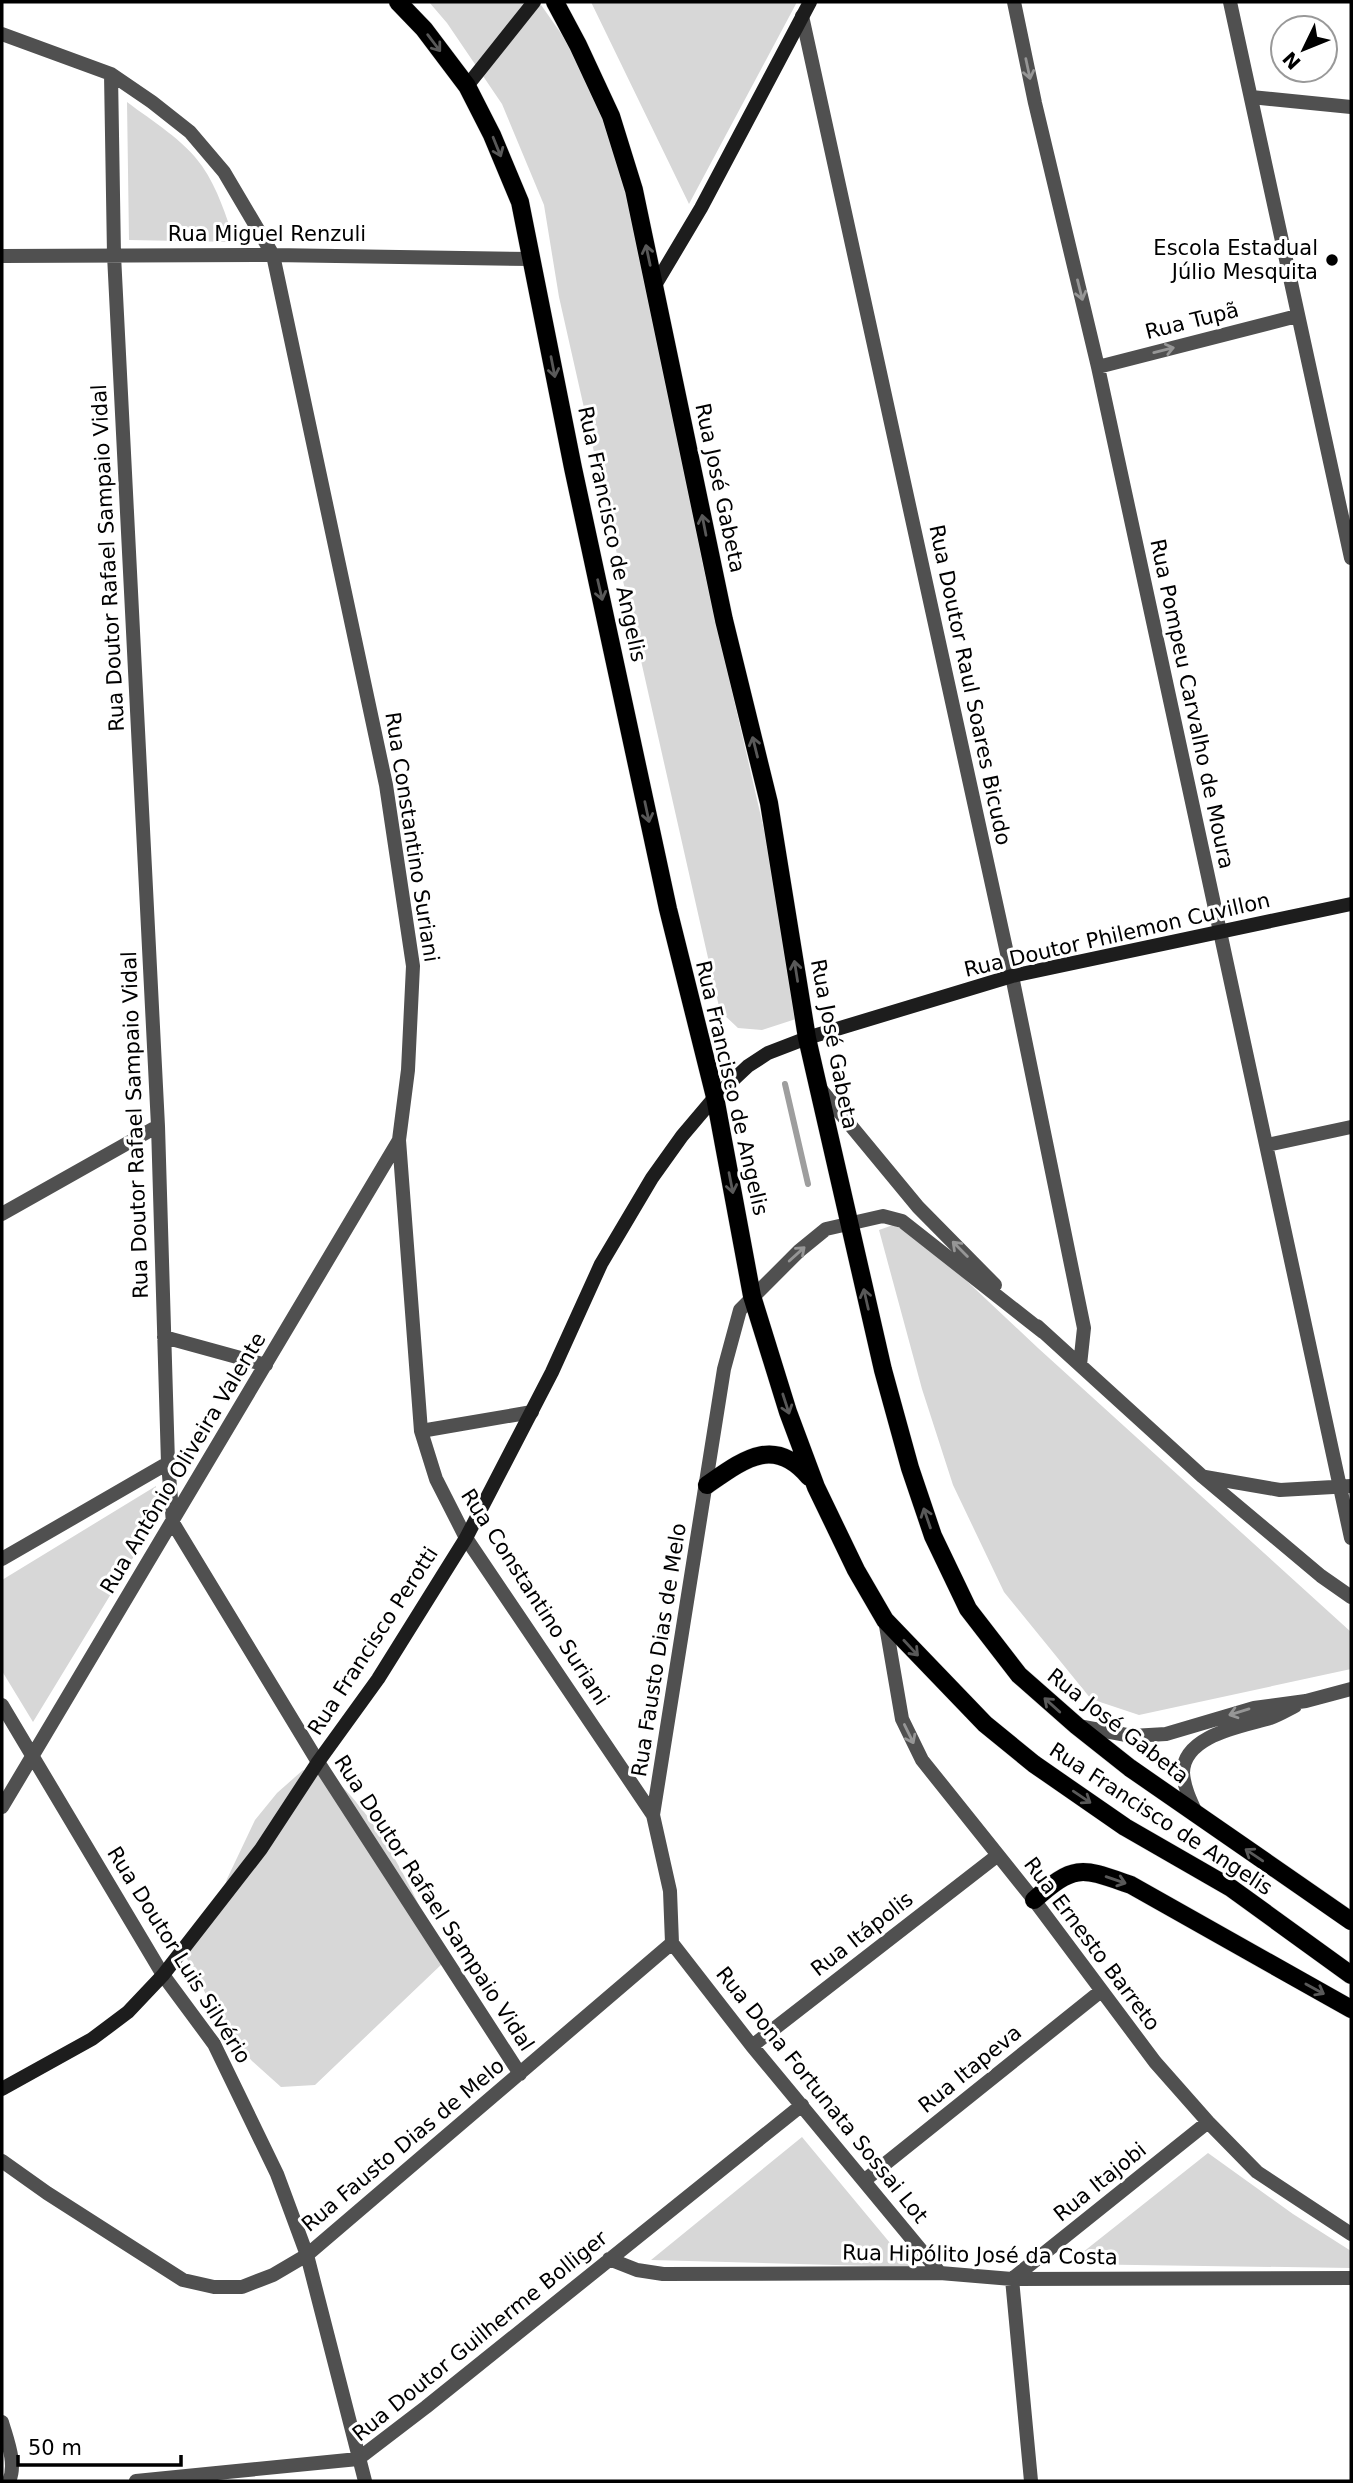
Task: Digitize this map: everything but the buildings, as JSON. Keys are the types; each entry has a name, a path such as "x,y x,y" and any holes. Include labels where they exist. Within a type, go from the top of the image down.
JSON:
{"main road":[{"name":"Rua Francisco de Angelis","path":"398,2 424,30 467,86 492,135 520,202 573,468 668,909 715,1097 752,1296 788,1412 816,1487 856,1570 885,1620 985,1724 1034,1764 1125,1827 1231,1888 1351,1975"},
{"name":"Rua José Gabeta","path":"555,2 611,116 634,190 724,620 769,803 807,1038 848,1224 883,1370 910,1468 933,1536 968,1609 1019,1675 1077,1726 1197,1816 1351,1921"},
{"path":"706,1485 738,1464 768,1454 786,1456 799,1466 816,1487"},
{"path":"1034,1900 1064,1875 1075,1871 1095,1873 1131,1885 1351,2009"}],"street":[{"path":"467,86 534,2"},
{"path":"654,287 701,208 810,2"},
{"name":"Rua Pompeu Carvalho de Moura","path":"1014,2 1035,103 1098,367 1219,932 1345,1486 1351,1538"},
{"path":"1230,2 1351,558"},
{"name":"Rua Doutor Raul Soares Bicudo","path":"802,16 1012,976 1084,1328 1080,1365"},
{"name":"Rua Constantino Suriani","path":"2,34 111,74 190,132 224,172 273,255 386,785 406,918 412,966 412,1005 408,1070 399,1140 421,1431 436,1479 466,1538 653,1815"},
{"name":"Rua Doutor Rafael Sampaio Vidal","path":"111,74 114,254 158,1126 168,1463 173,1522 318,1762 520,2074"},
{"path":"1251,97 1351,107"},
{"name":"Rua Miguel Renzuli","path":"2,256 114,254 532,259"},
{"name":"Rua Tupã","path":"1098,367 1297,316"},
{"name":"Rua Doutor Philemon Cuvillon","path":"682,1136 715,1097 758,1059 807,1038 1012,976 1351,904"},
{"path":"817,1084 918,1207 1043,1332 1203,1477 1321,1576 1351,1597"},
{"path":"2,1214 158,1126"},
{"path":"1267,1144 1351,1127"},
{"name":"Rua Francisco Perotti","path":"2,2089 92,2039 128,2012 163,1975 261,1849 318,1762 378,1679 466,1538 532,1412 601,1265 652,1178 682,1136"},
{"name":"Rua Antônio Oliveira Valente","path":"2,1807 399,1140"},
{"name":"Rua Fausto Dias de Melo","path":"2,2161 183,2280 214,2287 242,2287 273,2275 307,2255 672,1944 670,1891 653,1815 724,1368 740,1310 799,1251 826,1229 883,1216 902,1221 1043,1332"},
{"path":"164,1337 266,1365"},
{"path":"421,1431 532,1412"},
{"path":"2,1559 168,1463"},
{"path":"1203,1477 1280,1490 1345,1486"},
{"name":"Rua Ernesto Barreto","path":"885,1620 902,1719 922,1760 1034,1900 1155,2062 1208,2122 1257,2172 1351,2234"},
{"path":"1077,1726 1132,1736 1166,1734 1254,1708 1306,1701 1351,1689"},
{"path":"1197,1816 1186,1789 1183,1773 1192,1750 1218,1733 1272,1717 1306,1701"},
{"name":"Rua Doutor Luis Silvério","path":"2,1705 163,1975 214,2044 277,2174 307,2255 365,2481"},
{"name":"Rua Itápolis","path":"752,2046 998,1855"},
{"name":"Rua Dona Fortunata Sossai Lot","path":"672,1944 752,2046 940,2273"},
{"name":"Rua Itapeva","path":"865,2180 1101,1991"},
{"name":"Rua Doutor Guilherme Bolliger","path":"136,2481 358,2459 802,2105"},
{"name":"Rua Itajobi","path":"1012,2279 1208,2122"},
{"name":"Rua Hipólito José da Costa","path":"609,2259 637,2270 663,2274 940,2273 1012,2279 1351,2278"},
{"path":"1012,2279 1031,2481"},
{"path":"2,2423 10,2452 12,2477 9,2481"}],"shaded area":[{"path":"429,2 539,2 581,62 616,134 634,200 702,561 804,1003 799,1018 762,1030 738,1028 720,1011 559,297 544,205 502,104 447,23"},
{"path":"591,2 797,2 689,204"},
{"path":"127,102 177,139 202,166 217,193 235,242 129,240"},
{"path":"893,1225 921,1238 1351,1632 1351,1669 1139,1715 1091,1699 1004,1592 953,1485 922,1389 879,1230"},
{"path":"156,1486 156,1520 33,1722 2,1671 2,1580"},
{"path":"303,1770 338,1783 370,1819 400,1867 443,1963 315,2085 281,2087 252,2061 226,2032 185,1955 217,1912 227,1879 255,1820 277,1793"},
{"path":"802,2137 910,2267 651,2260"},
{"path":"1208,2153 1293,2214 1351,2251 1351,2268 1068,2264"}],"waterway":[{"path":"785,1084 808,1184"}],"place":[{"name":"Escola Estadual Júlio Mesquita","path":"1332,260"}]}
